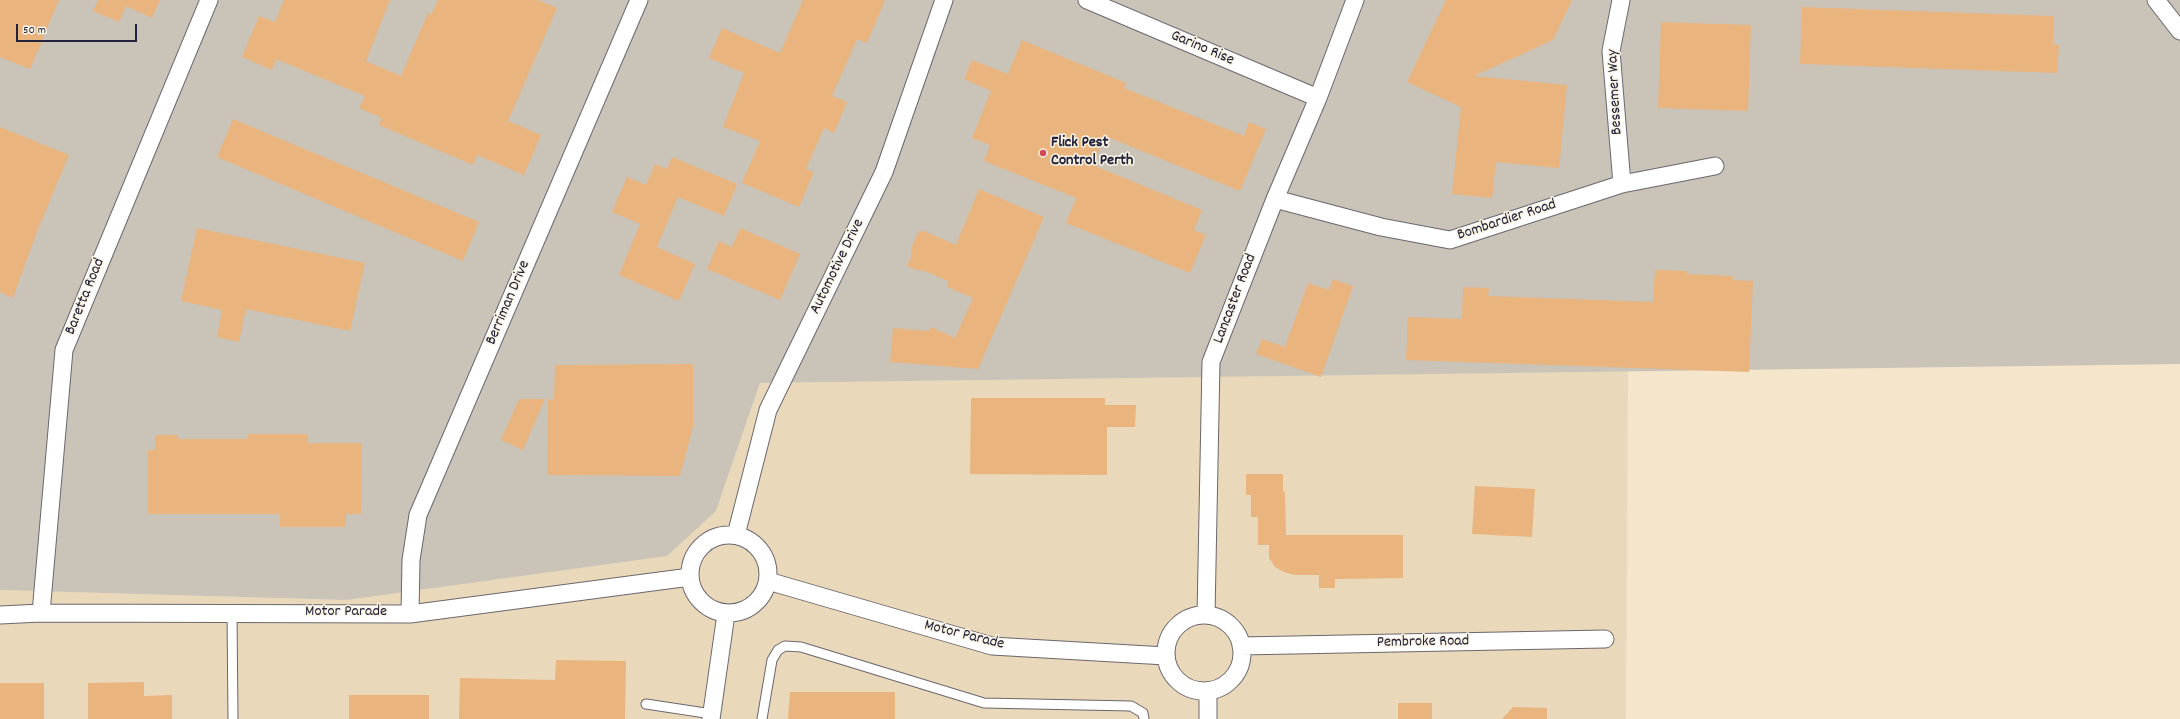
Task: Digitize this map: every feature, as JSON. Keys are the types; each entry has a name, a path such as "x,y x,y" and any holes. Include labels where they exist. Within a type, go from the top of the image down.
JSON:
{"street":[{"name":"Baretta Road","path":"41,613 64,350 209,0"},
{"name":"Berriman Drive","path":"410,614 411,560 418,515 639,0"},
{"name":"Automotive Drive","path":"736,535 768,410 884,172 944,0"},
{"name":"Garino Rise","path":"1087,0 1318,98"},
{"name":"Lancaster Road","path":"1206,615 1211,362 1275,199 1318,98 1355,0"},
{"name":"Bessemer Way","path":"1621,0 1611,51 1622,184"},
{"path":"2156,0 2180,31"},
{"name":"Bombardier Road","path":"1275,199 1381,228 1450,240 1622,184 1715,166"},
{"path":"722,535 736,535 751,541 762,552 768,566 768,581 763,594 753,605 740,612 726,614 713,610 701,602 693,591 690,577 691,563 698,550 708,540 722,535"},
{"name":"Motor Parade","path":"0,616 41,613 410,614 690,577"},
{"name":"Motor Parade","path":"768,581 992,646 1166,656"},
{"path":"712,716 726,614"},
{"path":"1206,615 1218,618 1229,625 1237,634 1241,646 1241,659 1234,676 1220,688 1208,691 1190,688 1175,678 1169,668 1166,656 1167,643 1177,627 1193,617 1206,615"},
{"name":"Pembroke Road","path":"1241,646 1605,640"},
{"path":"1208,691 1208,719"}],"lane":[{"path":"232,613 232,719"},
{"path":"762,719 772,660 778,650 785,646 801,647 984,703 1132,706 1143,713 1144,719"},
{"path":"646,704 712,716"}],"shaded area":[{"path":"0,0 2180,0 2180,364 760,383 716,511 667,556 346,600 0,590"},
{"path":"1628,371 1626,719 0,719 0,590 346,600 716,511 760,383"}],"building":[{"path":"0,0 59,0 30,69 0,57"},
{"path":"98,0 160,0 152,18 126,6 119,22 93,11"},
{"path":"284,0 390,0 366,61 401,76 428,13 431,15 438,0 538,0 557,8 508,121 541,135 524,175 477,155 473,165 379,125 382,118 359,108 365,96 276,59 272,70 242,57 259,16 275,22"},
{"path":"803,0 885,0 867,43 857,39 832,96 847,102 834,133 824,128 806,169 814,172 799,207 742,183 760,141 723,127 744,73 709,58 722,28 780,53"},
{"path":"1446,0 1572,0 1553,40 1474,76 1567,85 1559,168 1496,162 1492,198 1452,194 1461,107 1407,82"},
{"path":"1802,7 2054,16 2053,45 2059,45 2057,73 1800,64"},
{"path":"1661,22 1751,25 1748,111 1658,108"},
{"name":"Flick Pest Control Perth","path":"1022,40 1126,83 1124,88 1244,136 1249,122 1266,129 1240,191 1105,136 1093,165 1202,210 1194,230 1206,235 1190,273 1066,223 1076,198 984,161 990,145 972,138 991,91 964,79 972,60 1008,74"},
{"path":"233,119 479,222 463,261 217,157"},
{"path":"0,127 69,155 38,229 13,298 0,292"},
{"path":"672,157 737,184 724,216 678,197 657,247 695,264 679,301 619,275 640,224 612,212 627,177 646,185 655,164 667,169"},
{"path":"979,189 1044,217 978,369 890,362 893,328 929,331 931,327 955,338 973,298 947,287 948,281 925,271 916,270 907,266 911,257 912,246 919,231 924,231 956,245"},
{"path":"197,228 365,263 350,331 246,309 239,342 217,337 222,310 181,301"},
{"path":"740,228 800,254 780,300 707,269 719,241 732,247"},
{"path":"1655,270 1687,271 1687,274 1733,276 1733,280 1753,281 1749,372 1406,360 1408,317 1462,319 1463,287 1489,288 1488,296 1653,302"},
{"path":"1333,279 1353,286 1321,377 1256,354 1262,339 1285,347 1308,283 1329,290"},
{"path":"693,364 693,427 680,476 547,475 548,399 554,400 555,365"},
{"path":"971,398 1105,398 1105,405 1136,405 1135,427 1107,427 1107,475 970,474"},
{"path":"519,399 545,399 523,450 501,440"},
{"path":"248,434 308,434 308,443 362,443 361,514 346,514 346,527 280,527 280,514 148,514 148,450 155,450 155,435 178,435 178,439 248,439"},
{"path":"1246,474 1283,474 1286,535 1403,535 1403,578 1335,579 1335,588 1319,588 1319,575 1294,575 1275,567 1269,558 1269,545 1258,545 1258,517 1251,517 1251,495 1246,495"},
{"path":"1475,486 1535,489 1532,537 1472,534"},
{"path":"556,660 626,661 625,719 459,719 460,678 555,680"},
{"path":"144,682 144,696 172,695 172,719 88,719 88,683"},
{"path":"0,683 44,683 44,719 0,719"},
{"path":"790,692 895,692 895,719 788,719"},
{"path":"349,695 429,695 429,719 349,719"},
{"path":"1398,703 1432,703 1432,719 1398,719"},
{"path":"1513,707 1547,708 1547,719 1502,719"}],"place":[{"name":"Flick Pest Control Perth","path":"1043,153"}]}
